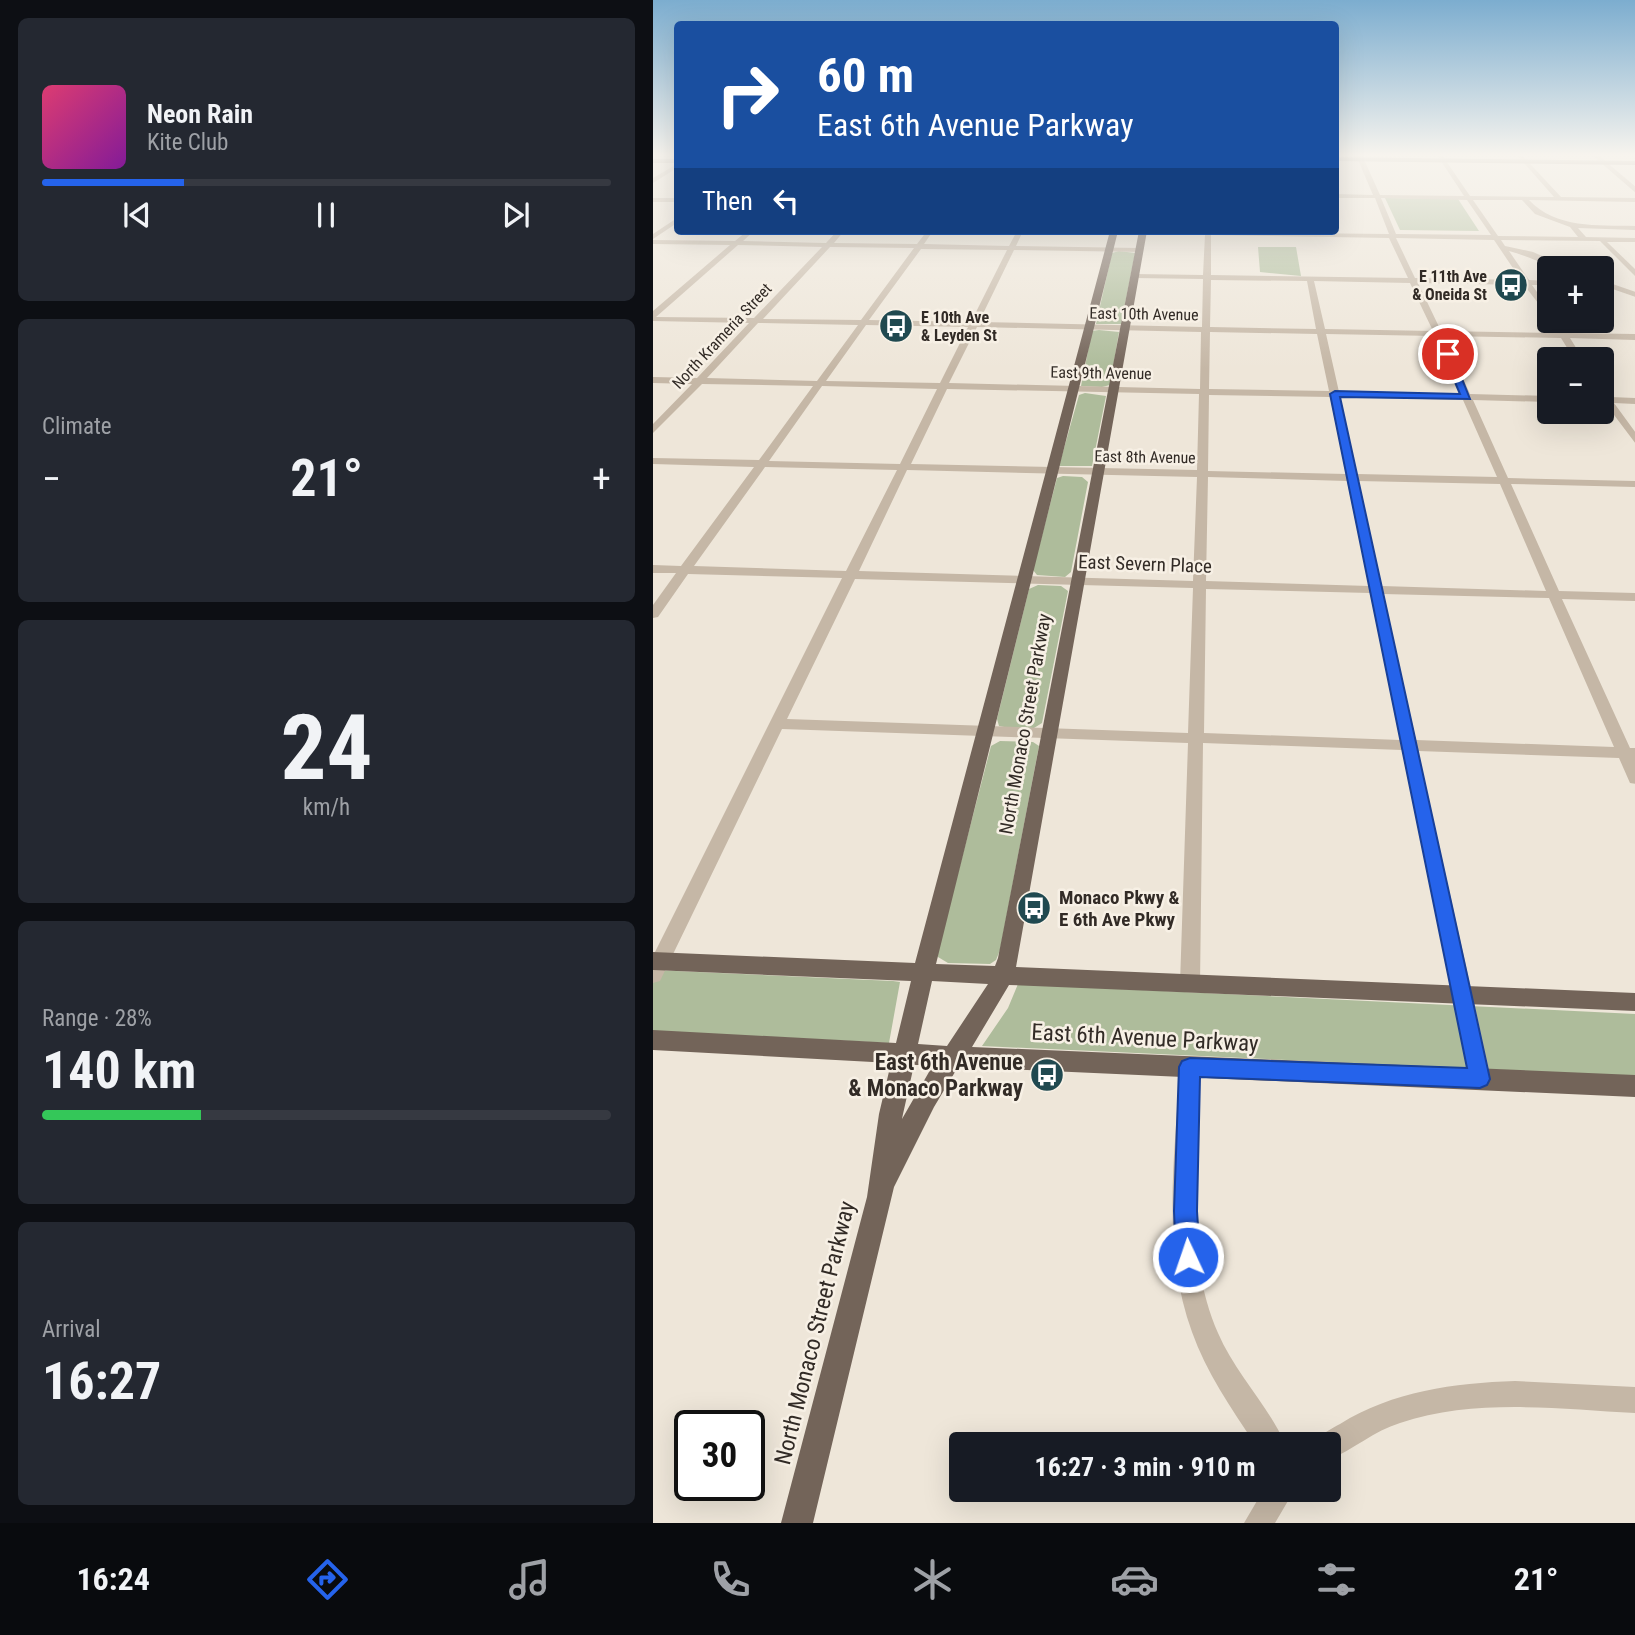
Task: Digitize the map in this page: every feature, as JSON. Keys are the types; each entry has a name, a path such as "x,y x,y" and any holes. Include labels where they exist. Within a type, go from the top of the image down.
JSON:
{"main road":[{"name":"North Monaco Street Parkway","path":"798,1523 880,1197 891,1114 923,972 1072,388 1115,235"},
{"name":"North Monaco Street Parkway","path":"880,1197 911,1125 952,1056 995,994 1003,976 1142,235"},
{"path":"655,966 923,972 1635,1002"},
{"name":"East 6th Avenue Parkway","path":"653,1040 905,1054 1635,1086"}],"street":[{"path":"653,240 670,226"},
{"path":"1389,226 1629,753 1635,779"},
{"path":"1488,226 1537,298"},
{"path":"1572,226 1584,239"},
{"path":"1574,226 1635,228"},
{"path":"1339,231 1392,234"},
{"path":"1339,233 1635,240"},
{"path":"653,317 746,235"},
{"name":"North Krameria Street","path":"653,430 837,235"},
{"path":"653,614 927,235"},
{"path":"655,966 1017,235"},
{"path":"1190,984 1208,235"},
{"path":"653,240 736,244 1139,250"},
{"path":"1602,240 1635,275"},
{"path":"1503,248 1537,257"},
{"path":"1134,276 1537,283"},
{"path":"1310,279 1480,1079"},
{"path":"1614,284 1635,285"},
{"path":"1614,288 1635,295"},
{"name":"East 10th Avenue","path":"653,317 1635,337"},
{"path":"1563,335 1571,347"},
{"name":"East 9th Avenue","path":"653,380 1537,399"},
{"path":"1614,398 1635,401"},
{"path":"1614,411 1635,440"},
{"name":"East 8th Avenue","path":"653,461 1635,484"},
{"name":"East Severn Place","path":"653,569 1635,597"},
{"path":"777,724 1629,753"},
{"path":"1190,1067 1185,1211 1194,1298 1205,1333 1226,1377 1263,1432"},
{"path":"1341,1437 1388,1411 1461,1396 1507,1393 1635,1400"},
{"path":"1258,1523 1272,1502"}],"green space":[{"path":"1398,226 1476,226 1479,231 1400,230"},
{"path":"1258,247 1296,247 1301,276 1260,272"},
{"path":"1112,253 1135,253 1121,324 1096,324"},
{"path":"1092,331 1119,332 1110,385 1081,386"},
{"path":"1085,393 1106,396 1092,466 1059,466 1079,395"},
{"path":"1082,477 1088,482 1071,572 1065,577 1037,575 1033,570 1057,478"},
{"path":"1038,585 1061,586 1068,591 1042,723 1034,728 999,726 997,719 1029,589"},
{"path":"1000,741 1033,742 1039,746 1000,950 996,960 990,964 948,963 938,957 938,950 991,746"},
{"path":"653,970 900,982 889,1043 653,1031"},
{"path":"1018,984 1636,1014 1635,1076 982,1046 1008,1008"}],"place":[{"name":"E 11th Ave & Oneida St","path":"1511,285"},
{"name":"E 10th Ave & Leyden St","path":"896,326"},
{"name":"Monaco Pkwy & E 6th Ave Pkwy","path":"1034,908"},
{"name":"East 6th Avenue & Monaco Parkway","path":"1047,1075"}],"route":[{"path":"1188,1257 1185,1211 1190,1067 1480,1079 1335,394 1466,397 1448,354"}]}
